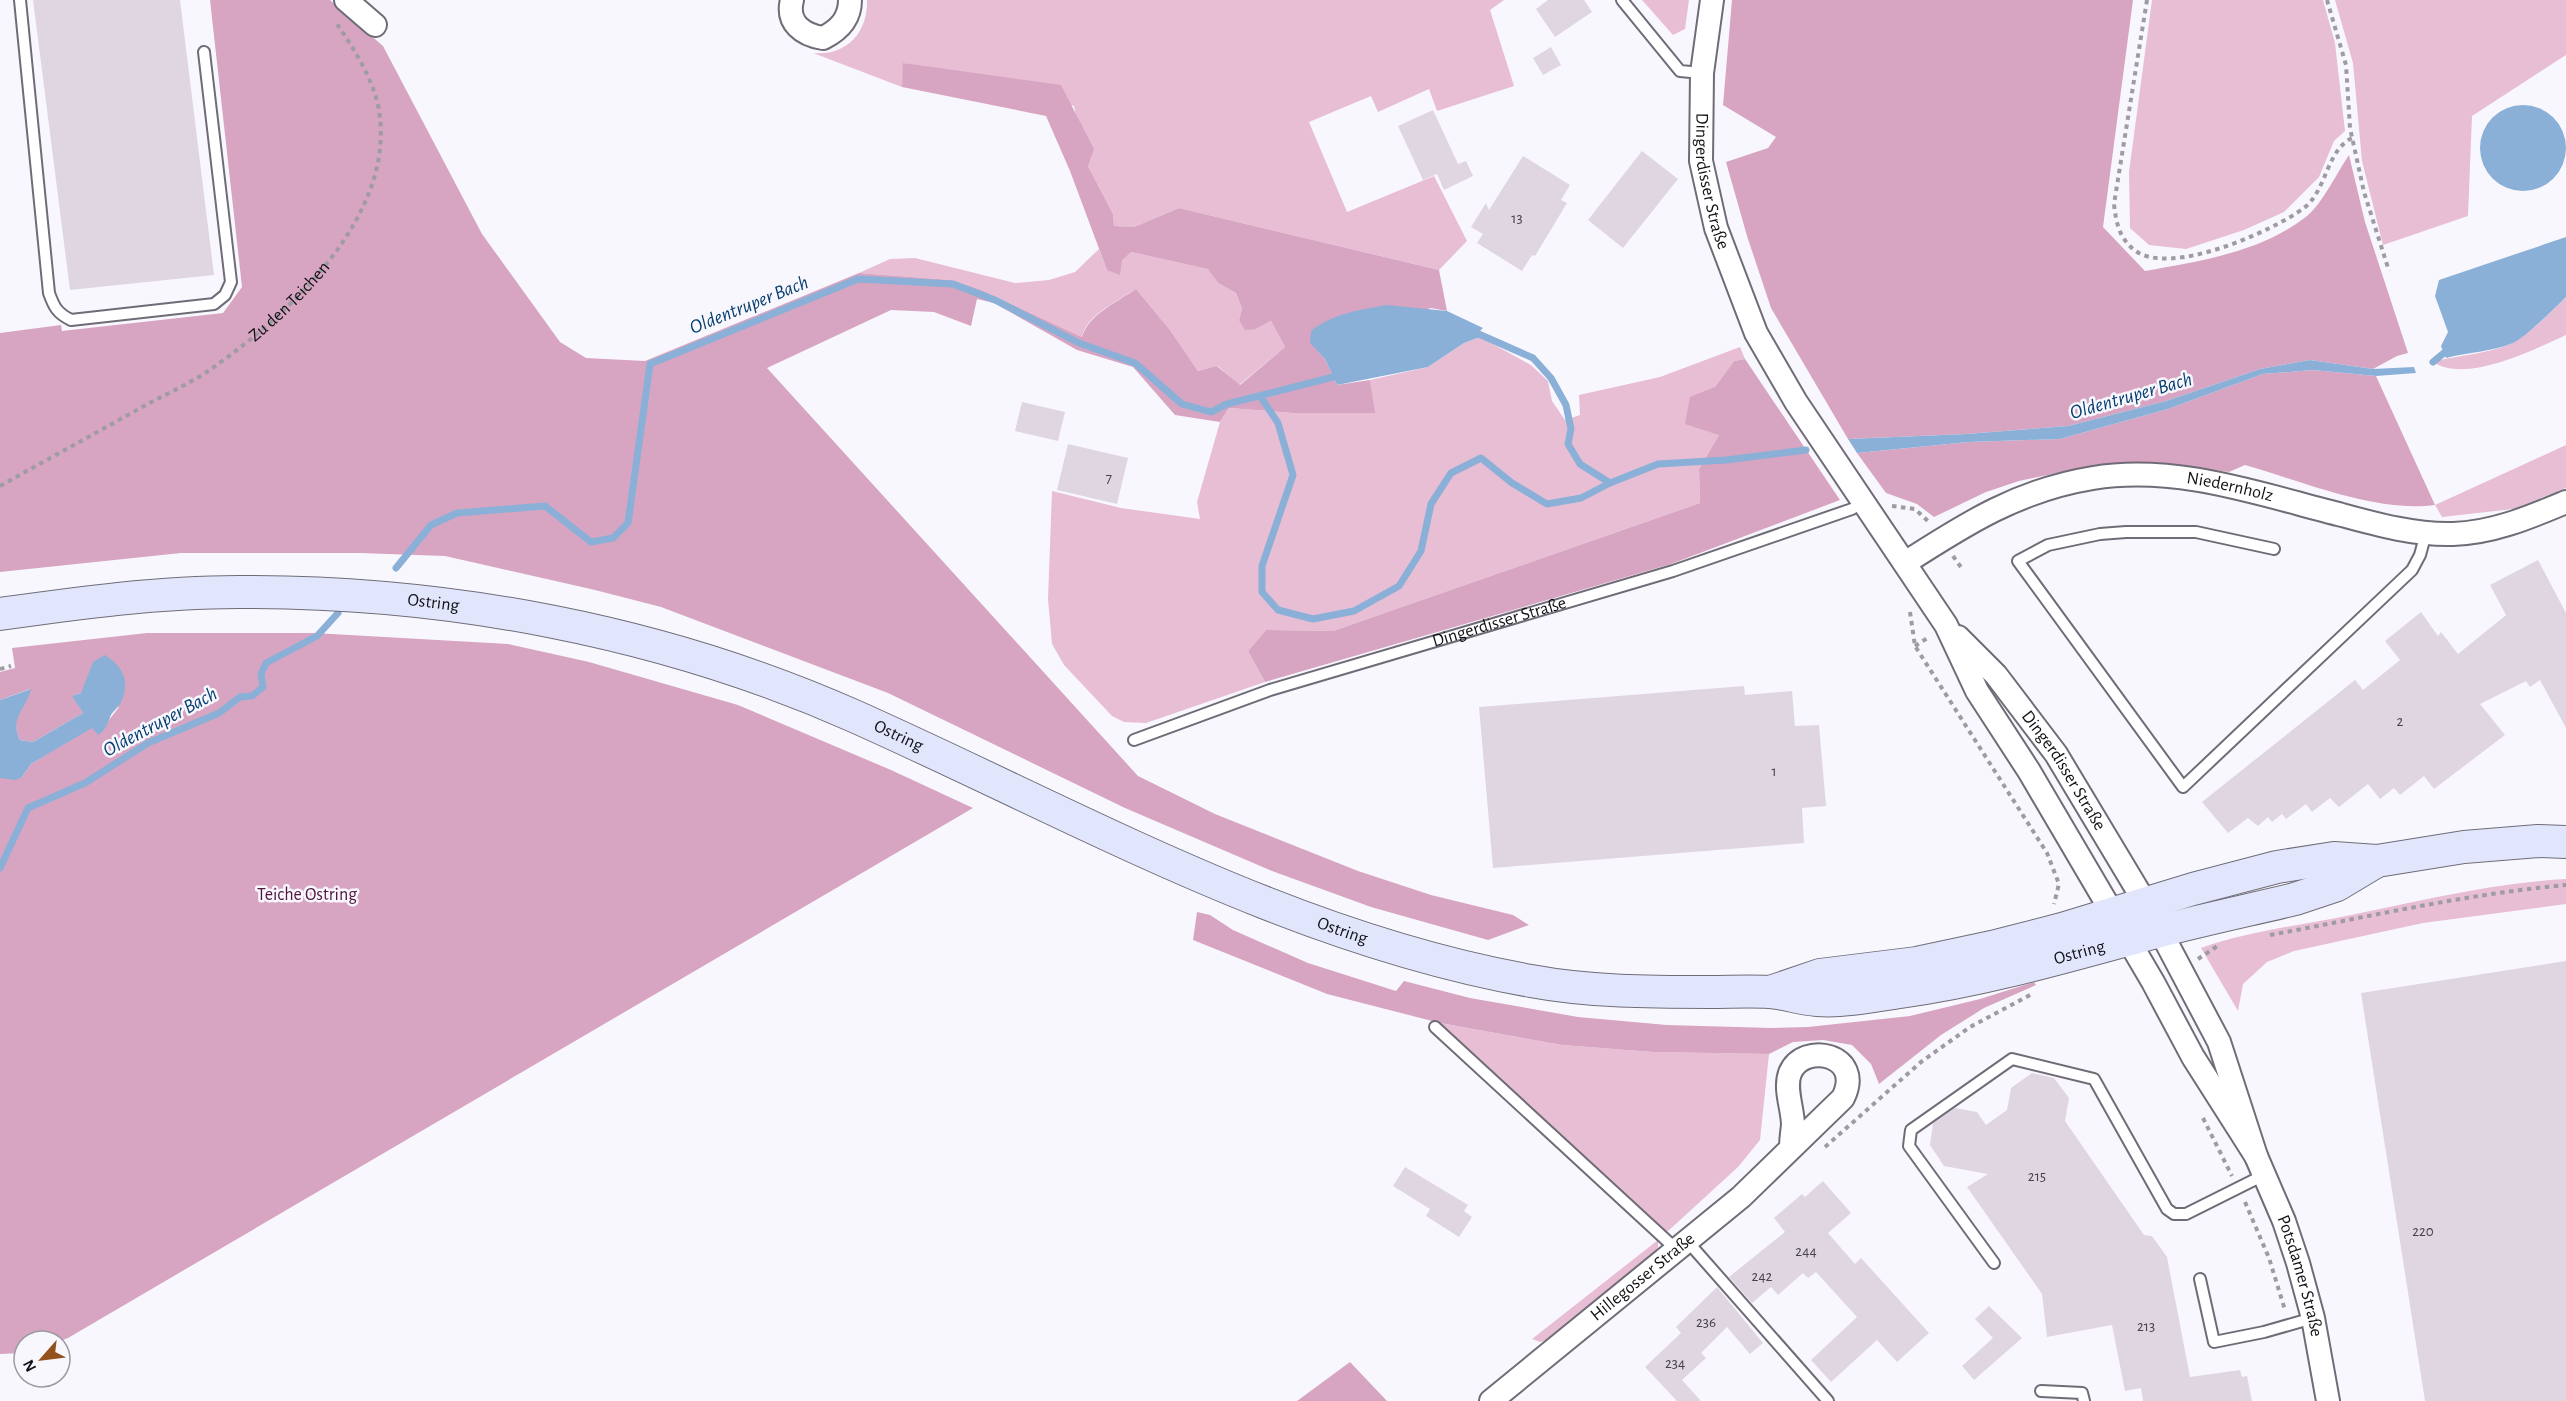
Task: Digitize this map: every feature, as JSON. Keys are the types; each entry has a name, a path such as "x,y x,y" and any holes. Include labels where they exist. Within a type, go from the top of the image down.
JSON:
{"main road":[{"name":"Ostring","path":"0,614 74,603 234,592 390,598 470,607 549,621 679,653 777,685 850,715 1226,889 1299,918 1375,943 1453,964 1580,988 1629,992 1769,992 1820,975 1917,963 1992,947 2120,927 2161,931 2295,899 2337,885 2377,861"},
{"name":"Ostring","path":"2120,927 2146,904 2277,867 2334,858 2377,861 2464,847 2538,841 2566,842"}],"street":[{"path":"346,0 375,25"},
{"path":"792,0 791,15 799,29 810,36 823,38 843,23 850,10 850,0"},
{"name":"Dingerdisser Straße","path":"1712,0 1702,73 1701,161 1707,196 1729,268 1756,333 1775,370 1946,625 1977,691 2029,771 2120,927"},
{"name":"Niedernholz","path":"1905,563 1983,514 2023,496 2076,481 2122,476 2176,477 2227,486 2369,523 2426,533 2454,534 2506,525 2566,502"},
{"name":"Dingerdisser Straße","path":"1946,625 1996,675 2027,712 2056,754 2161,931"},
{"name":"Potsdamer Straße","path":"2120,927 2193,1057 2260,1166"},
{"name":"Potsdamer Straße","path":"2161,931 2219,1042 2260,1166 2298,1263 2313,1318 2328,1401"},
{"name":"Hillegosser Straße","path":"1491,1401 1683,1246 1741,1197 1791,1148"}],"lane":[{"path":"20,0 49,292 60,315 71,320 214,304 225,295 231,282 204,52"},
{"path":"1622,0 1680,71 1702,73"},
{"name":"Dingerdisser Straße","path":"1134,740 1270,690 1673,570 1852,509 1865,502"},
{"path":"2274,549 2196,532 2126,532 2100,534 2048,545 2018,561 2183,787 2412,570 2420,555 2426,533"},
{"path":"1436,1027 1683,1246 1828,1401"},
{"path":"1994,1263 1909,1146 1911,1130 2012,1059 2094,1079 2166,1209 2174,1214 2187,1214 2197,1209 2260,1166"},
{"path":"2200,1279 2214,1342 2264,1332 2313,1318"},
{"path":"2041,1391 2082,1393 2085,1401"}],"path":[{"path":"2147,0 2114,204 2117,229 2133,250 2154,258 2199,254 2283,223 2307,206 2322,183 2342,143 2352,138"},
{"path":"2327,0 2346,65 2352,138 2367,203 2389,271"},
{"name":"Zu den Teichen","path":"0,486 211,369 277,315 328,262 360,215 376,173 381,132 378,104 364,70 335,21"},
{"path":"1909,606 1915,646 2047,853 2059,884 2052,911"},
{"path":"0,669 11,666"},
{"path":"2265,935 2466,898 2566,885"},
{"path":"2208,954 2222,943"},
{"path":"1791,1148 1828,1147 1921,1062 1970,1027 2036,993"}],"shaded area":[{"path":"867,0 1504,0 1490,10 1514,86 1437,111 1429,89 1378,112 1371,96 1309,122 1347,212 1434,176 1467,241 1439,270 1179,208 1134,227 1114,226 1113,214 1088,166 1074,106 904,63 902,87 813,53 836,51 853,40 864,23"},
{"path":"1642,0 1689,0 1685,29 1673,35"},
{"path":"2152,0 2323,0 2335,43 2345,131 2334,141 2319,177 2284,212 2244,230 2186,249 2149,245 2130,228 2129,172"},
{"path":"2335,0 2566,0 2566,55 2472,116 2468,216 2383,245 2362,161 2353,63"},
{"path":"1099,249 1107,270 1131,252 1209,269 1218,283 1236,293 1242,309 1239,320 1256,329 1271,321 1285,347 1239,385 1218,366 1198,371 1170,330 1136,289 1096,315 1082,337 979,289 951,280 859,273 890,259 915,258 1015,283 1049,280 1075,272"},
{"path":"2566,297 2566,335 2518,356 2481,367 2447,368 2433,362 2508,345 2529,332"},
{"path":"1480,337 1531,365 1548,381 1552,401 1565,420 1580,415 1579,395 1660,377 1740,347 1745,359 1734,361 1715,387 1719,435 1699,469 1700,503 1333,631 1266,630 1248,651 1265,682 1146,723 1124,722 1112,716 1064,665 1052,644 1048,599 1052,491 1121,508 1200,519 1197,502 1220,422 1229,408 1293,413 1374,413 1370,380 1428,367 1464,343"},
{"path":"2566,445 2566,488 2513,509 2442,517 2435,505"},
{"path":"2566,879 2566,904 2423,923 2294,951 2267,962 2243,984 2238,1011 2201,948 2249,934 2448,895 2536,881"},
{"path":"1440,1023 1562,1045 1653,1052 1769,1054 1760,1140 1738,1167 1667,1232"},
{"path":"1658,1240 1658,1247 1653,1258 1550,1339 1540,1342 1532,1339"}],"green space":[{"path":"210,0 330,0 383,46 482,234 560,342 586,358 645,361 859,273 951,280 979,289 1082,337 1090,322 1112,304 1136,289 1170,330 1198,371 1217,366 1240,385 1285,347 1271,321 1256,329 1245,330 1239,320 1242,309 1236,293 1218,283 1208,269 1131,252 1122,260 1120,275 1107,270 1070,171 1046,116 902,87 903,63 1061,85 1094,149 1088,166 1113,214 1114,226 1134,227 1179,208 1439,270 1447,311 1431,308 1311,343 1325,359 1337,385 1370,380 1375,413 1293,413 1229,408 1220,422 1175,415 1133,367 1077,350 994,303 977,299 971,326 934,312 891,310 767,368 1138,776 1215,814 1358,871 1431,895 1513,915 1529,925 1488,940 1371,907 1272,871 1125,808 888,693 661,607 595,590 445,556 360,553 181,553 0,572 0,333 61,325 62,331 223,313 242,287"},
{"path":"1732,0 2133,0 2103,227 2145,271 2230,253 2270,238 2307,216 2324,196 2349,155 2365,222 2408,353 2397,356 2373,369 2310,360 2260,369 2166,401 2068,426 1966,434 1848,439 1771,308 1726,162 1768,148 1776,137 1723,105"},
{"path":"1745,359 1840,500 1671,564 1265,682 1248,651 1266,630 1333,631 1700,503 1699,469 1719,435 1685,424 1690,397 1715,387 1734,361"},
{"path":"2313,370 2376,376 2435,505 2412,506 2364,500 2245,465 2229,472 2158,463 2090,466 2019,481 1986,492 1934,517 1917,504 1886,493 1857,453 1969,442 2060,439 2168,409 2263,374"},
{"name":"Teiche Ostring","path":"147,633 314,633 508,644 589,662 738,705 891,770 973,808 72,1336 72,1329 12,1329 12,1354 0,1354 0,778 22,777 31,764 92,727 98,734 119,707 81,693 73,696 83,713 33,742 20,740 16,720 30,689 0,700 0,672 15,668 12,648"},
{"path":"1197,912 1210,915 1233,930 1308,963 1396,991 1404,981 1470,998 1578,1017 1667,1025 1808,1027 1910,1016 1980,999 2034,982 2036,985 1984,1008 1941,1035 1879,1084 1871,1064 1852,1045 1823,1040 1793,1042 1769,1054 1653,1052 1562,1045 1440,1023 1327,994 1193,940"},
{"path":"1350,1362 1387,1401 1297,1401"}],"water":[{"path":"2523,105 2540,108 2554,117 2563,131 2566,148 2563,165 2554,179 2540,188 2523,191 2506,188 2492,179 2483,165 2480,148 2483,131 2492,117 2506,108"},
{"path":"2566,237 2566,297 2519,340 2497,348 2446,358 2441,346 2448,332 2435,296 2439,280"},
{"path":"1387,305 1447,311 1483,328 1479,332 1480,337 1464,343 1428,367 1337,385 1325,359 1310,343 1311,331 1338,316"},
{"path":"2310,360 2373,369 2414,367 2416,373 2376,376 2313,370 2263,374 2168,409 2060,439 1969,442 1857,453 1848,439 1966,434 2068,426 2166,401 2260,369"},
{"path":"105,655 121,670 125,689 120,704 103,731 98,735 92,728 31,764 22,777 16,780 0,778 0,700 31,689 16,726 20,740 33,742 83,713 72,696 81,693 93,662"}],"building":[{"path":"33,0 180,0 214,275 70,290"},
{"path":"1548,0 1584,0 1592,12 1555,37 1536,9"},
{"path":"1551,47 1561,65 1543,75 1533,58"},
{"path":"1433,110 1458,164 1466,161 1473,176 1444,190 1437,174 1423,180 1398,126"},
{"path":"1642,151 1678,179 1623,248 1588,220"},
{"path":"1523,156 1570,185 1561,200 1567,203 1535,256 1532,255 1522,271 1477,243 1483,234 1471,227 1486,203 1489,210"},
{"path":"1022,402 1065,412 1058,441 1015,431"},
{"path":"1068,444 1128,458 1117,504 1057,490"},
{"path":"2538,560 2566,613 2566,728 2540,680 2530,687 2526,681 2480,704 2505,735 2434,789 2424,776 2400,795 2394,788 2380,799 2368,784 2339,807 2330,798 2312,812 2306,804 2286,819 2282,814 2272,822 2268,817 2258,826 2248,818 2228,833 2202,802 2355,680 2363,690 2400,660 2385,641 2421,612 2438,636 2441,632 2458,654 2506,615 2490,585"},
{"path":"1744,686 1745,695 1792,691 1795,726 1819,725 1826,806 1802,808 1804,843 1493,868 1479,707"},
{"path":"2566,961 2566,1401 2425,1401 2361,993"},
{"path":"2032,1073 2054,1078 2069,1098 2065,1121 2144,1235 2152,1236 2167,1257 2190,1377 2240,1370 2242,1377 2247,1376 2252,1401 2143,1401 2141,1388 2125,1391 2112,1325 2047,1337 2042,1294 1967,1187 1988,1174 1944,1166 1930,1145 1933,1123 1955,1108 1977,1112 1986,1125 2007,1110 2011,1088"},
{"path":"1405,1167 1468,1205 1464,1211 1472,1217 1459,1237 1426,1216 1430,1209 1393,1186"},
{"path":"1823,1181 1851,1213 1828,1233 1855,1264 1861,1258 1929,1333 1897,1362 1877,1340 1831,1382 1811,1360 1857,1317 1816,1272 1808,1278 1803,1273 1778,1295 1771,1287 1752,1303 1729,1277 1785,1232 1774,1218 1802,1194 1805,1197"},
{"path":"1717,1287 1763,1343 1750,1354 1727,1327 1701,1353 1706,1358 1682,1380 1701,1401 1677,1401 1645,1367 1681,1333 1676,1327"},
{"path":"1989,1306 2022,1338 1974,1380 1962,1366 1993,1338 1975,1319"}],"waterway":[{"name":"Oldentruper Bach","path":"396,568 431,525 457,513 545,506 591,542 613,538 628,523 650,364 858,279 953,284 995,300 1079,343 1135,363 1182,404 1211,412 1227,404 1341,375"},
{"name":"Oldentruper Bach","path":"1472,331 1533,358 1551,378 1566,405 1571,429 1568,444 1580,464 1610,483 1658,464 1726,460 1806,450"},
{"name":"Oldentruper Bach","path":"2433,362 2450,348"},
{"name":"Oldentruper Bach","path":"1260,396 1278,423 1293,475 1262,566 1262,592 1278,610 1313,619 1354,611 1399,586 1421,551 1431,504 1451,473 1481,458 1512,483 1547,504 1581,498 1610,483"},
{"name":"Oldentruper Bach","path":"0,868 28,808 85,783 148,743 219,713 240,697 252,696 263,687 261,674 266,663 317,636 338,613"}]}
